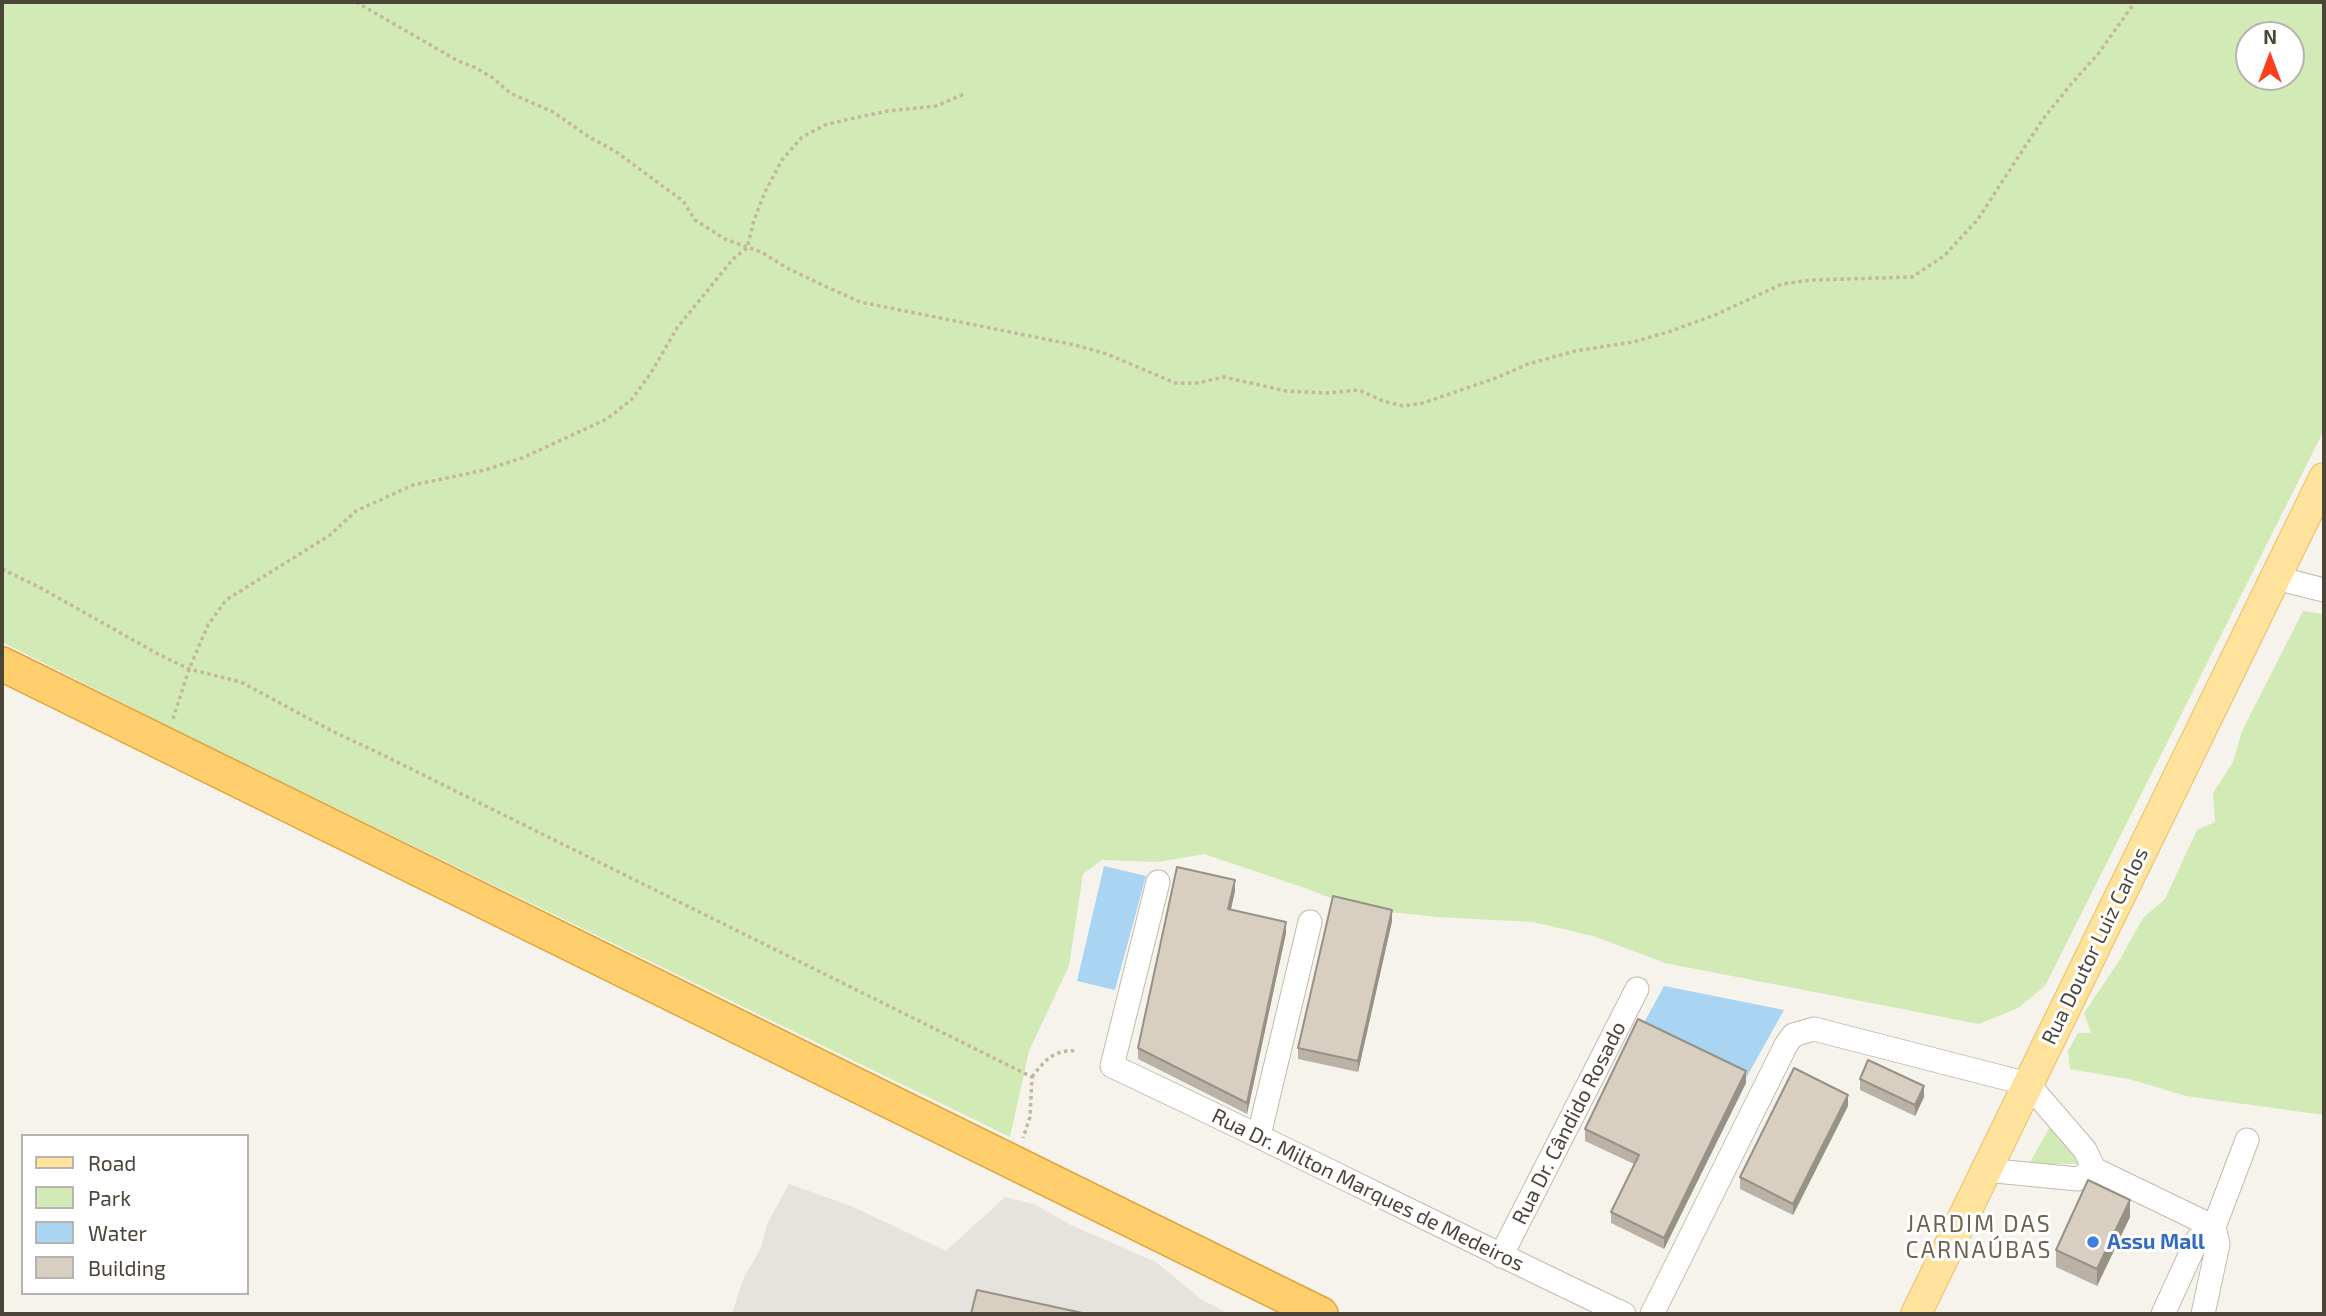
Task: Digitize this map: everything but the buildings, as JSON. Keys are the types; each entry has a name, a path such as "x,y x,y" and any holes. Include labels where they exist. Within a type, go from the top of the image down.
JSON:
{"highway":[{"path":"2,664 1321,1314"}],"main road":[{"name":"Rua Doutor Luiz Carlos","path":"1916,1314 2324,478"}],"street":[{"path":"2276,578 2324,590"},
{"name":"Rua Dr. Milton Marques de Medeiros","path":"1158,882 1112,1066 1624,1314"},
{"path":"1259,1135 1310,922"},
{"name":"Rua Dr. Cândido Rosado","path":"1501,1256 1637,989"},
{"path":"1651,1314 1786,1045 1793,1035 1814,1029 2028,1084 2085,1150 2094,1169 2214,1227"},
{"path":"2163,1314 2197,1240 2214,1227 2247,1140"},
{"path":"1985,1170 2078,1179 2094,1169"},
{"path":"2203,1314 2218,1244 2214,1227"}],"path":[{"path":"356,2 458,61 474,67 493,78 510,93 553,113 615,151 683,201 695,220 725,239 860,302 1075,345 1107,354 1175,383 1197,383 1224,377 1286,391 1326,393 1359,390 1383,401 1403,406 1423,403 1528,363 1575,351 1633,342 1668,332 1715,315 1782,284 1811,280 1912,277 1944,256 1978,219 2025,144 2098,54 2135,2"},
{"path":"173,720 189,669 208,625 226,600 330,535 356,511 413,485 485,470 522,458 607,419 632,399 651,373 677,328 733,259 747,247 765,192 782,160 802,137 825,125 888,111 936,106 964,94"},
{"path":"2,569 158,654 189,669 241,682 330,730 1032,1077"},
{"path":"1023,1139 1030,1117 1032,1077 1046,1059 1058,1053 1076,1051"}],"shaded area":[{"path":"789,1184 851,1206 946,1251 1005,1197 1036,1205 1071,1225 1156,1262 1201,1299 1228,1314 732,1314 744,1277 761,1248 767,1224"}],"green space":[{"path":"2,2 2324,2 2324,430 2045,986 2018,1008 1979,1024 1665,963 1593,936 1533,922 1359,909 1204,854 1158,862 1102,860 1083,874 1069,966 1029,1051 1010,1137 184,734 2,642"},
{"path":"2303,611 2324,614 2324,1115 2186,1096 2129,1079 2070,1069 2068,1051 2078,1033 2091,1033 2084,1013 2119,961 2143,918 2165,899 2197,830 2215,822 2213,793 2233,762 2242,731"},
{"path":"2052,1123 2080,1164 2029,1164"}],"water":[{"path":"1104,866 1146,876 1115,990 1077,981"},
{"path":"1664,986 1784,1010 1745,1080 1640,1030"}],"place":[{"name":"Assu Mall","path":"2093,1242"}],"district":[{"name":"JARDIM DAS CARNAÚBAS","path":"1979,1237"}]}
